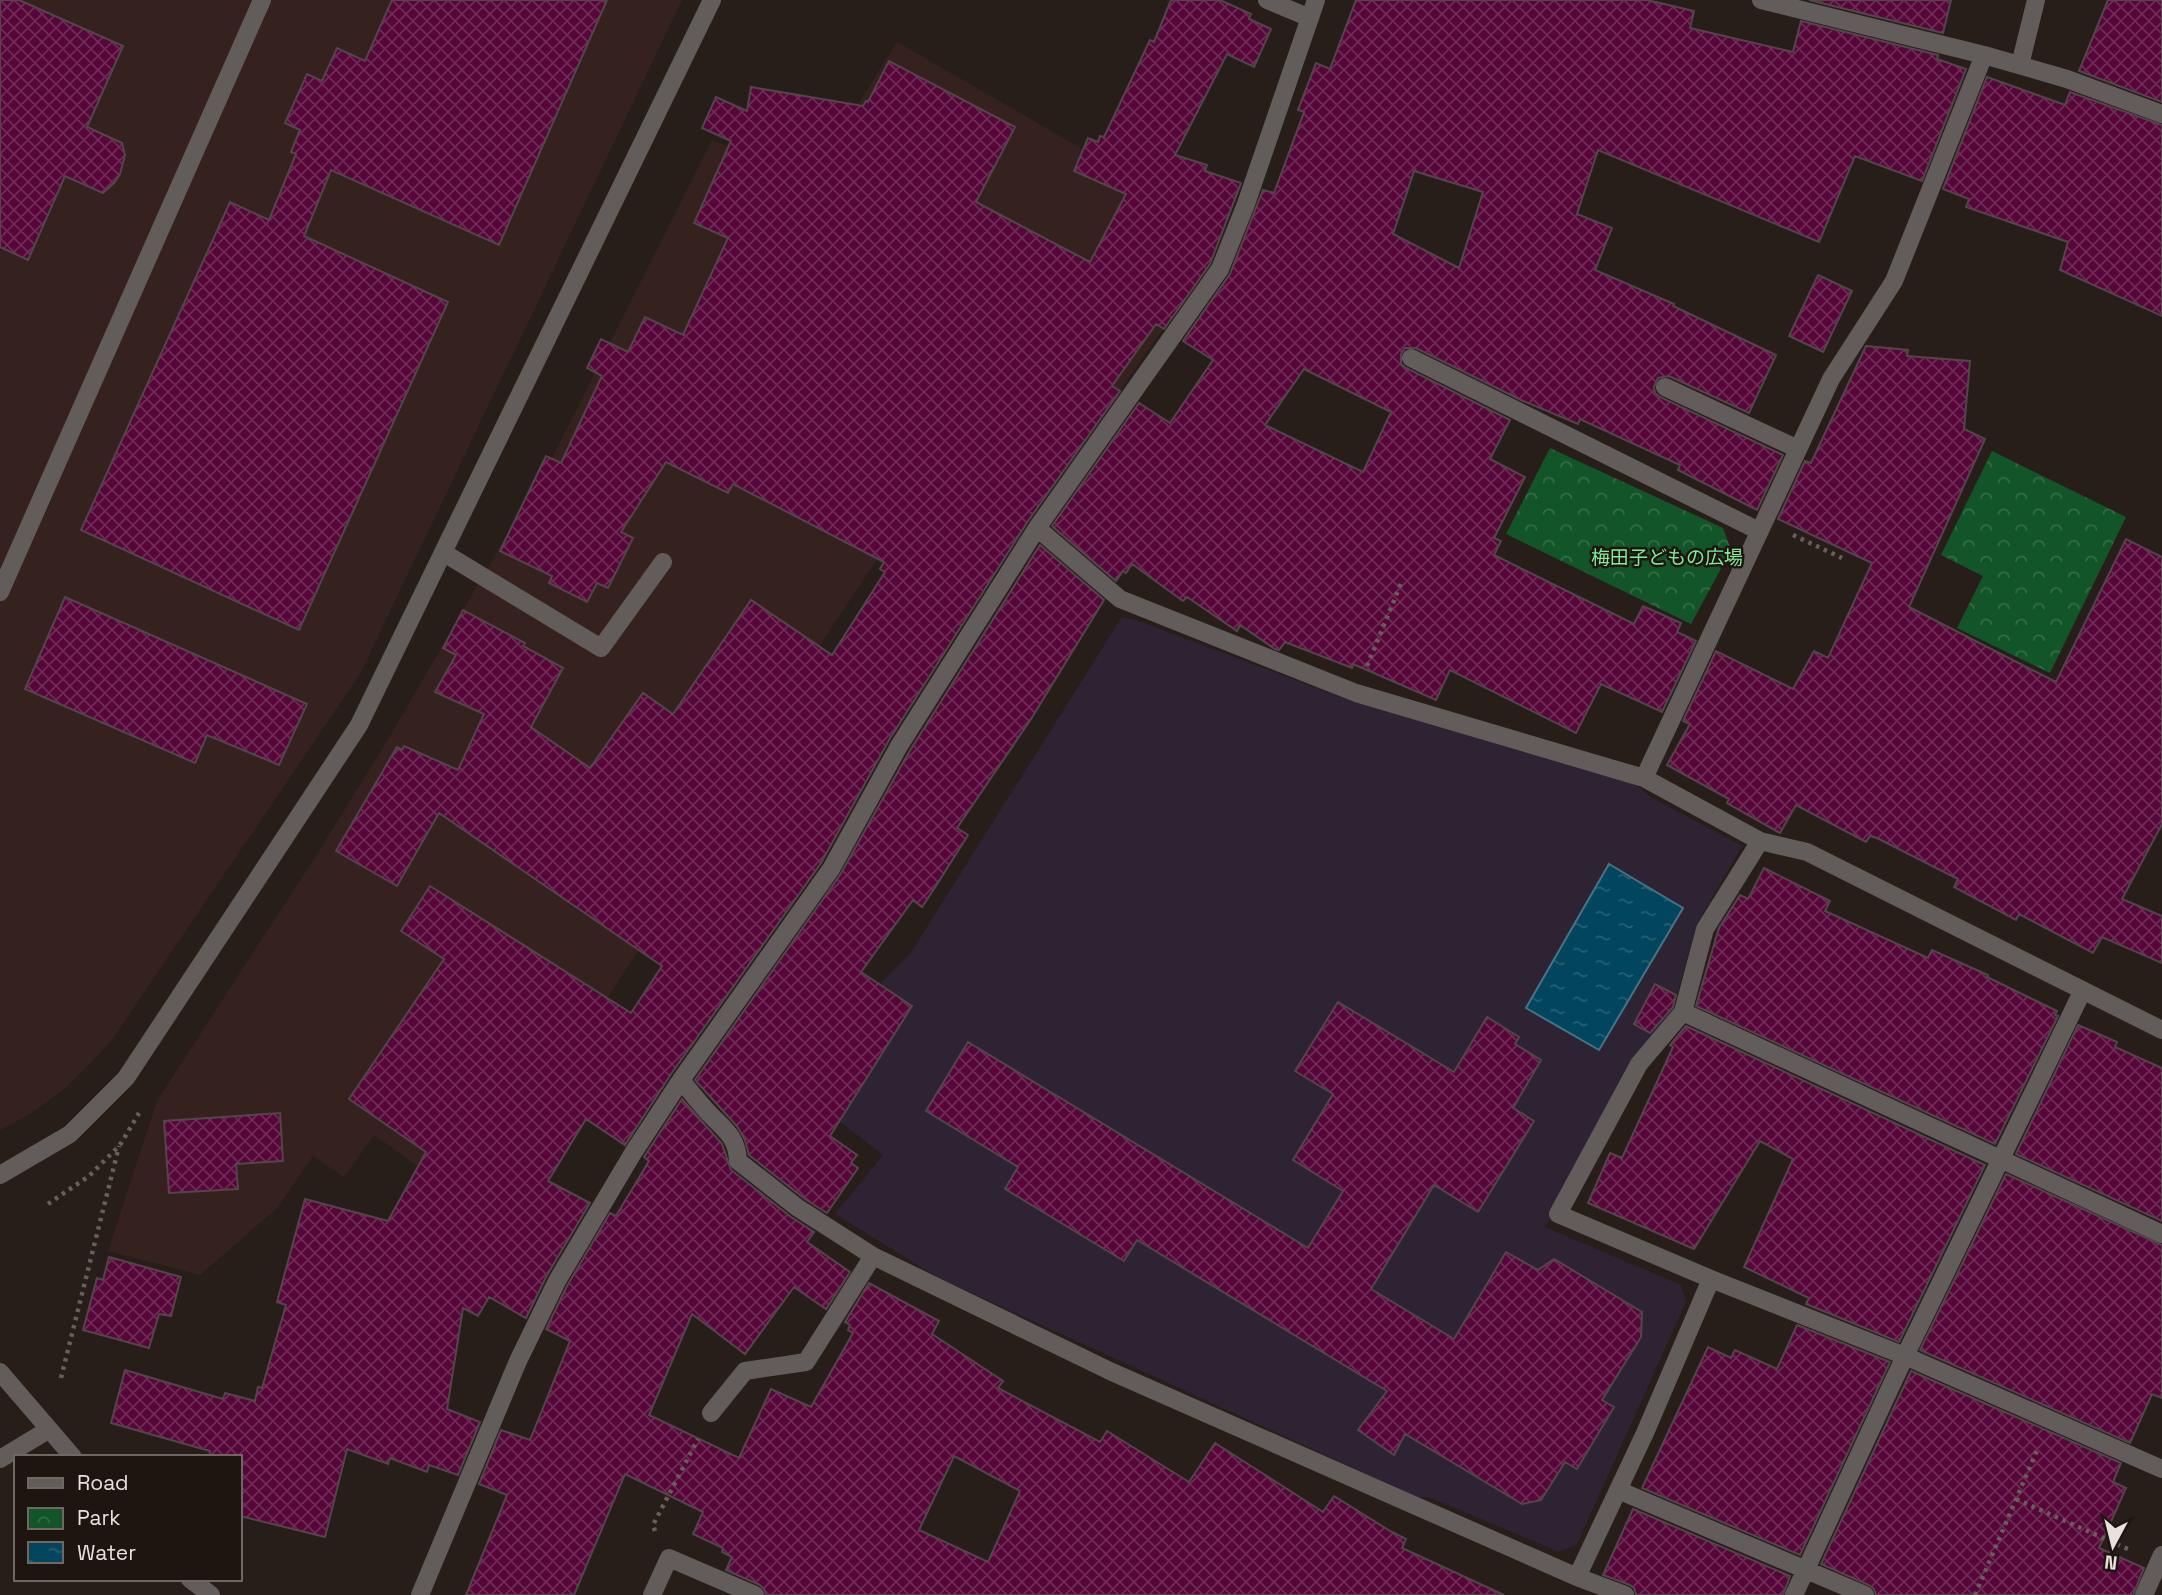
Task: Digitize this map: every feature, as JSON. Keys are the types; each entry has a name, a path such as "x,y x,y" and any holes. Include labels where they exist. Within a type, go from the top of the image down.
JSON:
{"street":[{"path":"0,592 261,0"},
{"path":"0,1175 70,1134 126,1078 359,725 712,0"},
{"path":"1266,0 1310,18"},
{"path":"420,1595 518,1361 557,1281 632,1153 831,869 899,746 1037,528 1220,269 1246,204 1316,0"},
{"path":"1761,0 2020,65 2162,114"},
{"path":"2020,65 2036,0"},
{"path":"1644,778 1831,379 1894,281 1984,55"},
{"path":"1410,358 1761,526"},
{"path":"1665,387 1798,449"},
{"path":"1037,528 1120,599 1356,692 1644,778 1760,841 1807,852 2162,1030"},
{"path":"444,553 601,648 663,562"},
{"path":"1760,841 1705,929 1683,1012 1639,1064 1558,1214 1711,1279 1905,1356 2162,1469"},
{"path":"1794,1595 1905,1356 2082,992"},
{"path":"1683,1012 2162,1234"},
{"path":"681,1080 708,1113 724,1126 737,1147 738,1161 798,1208 873,1256 1112,1372 1577,1577 1625,1595"},
{"path":"711,1413 745,1371 806,1362 873,1256"},
{"path":"1577,1577 1711,1279"},
{"path":"0,1371 70,1455"},
{"path":"0,1459 48,1430"},
{"path":"1618,1490 1865,1595"},
{"path":"652,1595 668,1558 755,1595"},
{"path":"2144,1595 2160,1558"},
{"path":"193,1581 211,1595"}],"path":[{"path":"1761,526 1842,558"},
{"path":"1356,692 1402,581"},
{"path":"61,1378 120,1145"},
{"path":"668,1558 653,1525 711,1413"},
{"path":"1975,1595 2049,1420"},
{"path":"2016,1499 2160,1558"}],"shaded area":[{"path":"0,0 682,0 360,674 109,1044 68,1086 30,1114 0,1130"},
{"path":"897,42 1221,229 1204,271 1077,451 990,389 810,660 659,919 607,998 585,988 455,1193 374,1135 344,1177 313,1156 277,1208 200,1275 108,1251 157,1101 389,738 556,450 712,140 810,181"},
{"path":"1122,617 1351,701 1632,781 1649,796 1742,846 1697,924 1671,1017 1637,1059 1545,1227 1681,1285 1686,1302 1577,1544 1559,1552 1429,1497 1417,1497 939,1278 835,1214 883,1155 785,1079 910,954"}],"green space":[{"name":"梅田子どもの広場","path":"1550,448 1723,528 1731,550 1691,624 1506,534"},
{"path":"1992,451 2126,517 2050,673 1957,628 1983,576 1941,555"}],"water":[{"path":"1609,864 1683,908 1599,1050 1526,1008"}],"building":[{"path":"0,0 19,0 123,46 87,127 122,143 125,155 120,174 103,193 65,176 28,260 0,247"},
{"path":"392,0 607,0 499,245 331,170 304,236 448,302 299,630 81,530 230,202 269,220 296,154 291,152 300,130 285,123 307,74 322,81 337,48 365,61"},
{"path":"1171,0 1220,0 1251,14 1249,19 1271,29 1254,67 1227,54 1175,155 1207,165 1205,171 1241,183 1210,264 1164,329 1156,324 1112,386 1120,391 1028,521 889,740 821,863 671,1074 625,1145 586,1119 548,1181 590,1203 547,1275 526,1318 489,1297 478,1316 463,1308 447,1409 480,1422 458,1475 429,1465 427,1472 390,1458 388,1464 347,1449 325,1537 242,1516 242,1455 209,1455 210,1451 111,1423 125,1370 223,1399 225,1393 255,1401 258,1387 262,1388 286,1305 277,1302 305,1199 388,1221 426,1152 349,1099 444,959 401,931 430,886 631,1013 662,966 439,813 397,886 336,851 397,747 402,750 404,746 458,770 484,714 435,692 456,655 443,648 463,610 525,643 523,646 563,668 531,727 590,768 643,693 673,714 751,600 832,655 885,572 880,569 884,562 733,484 728,493 666,462 621,532 633,538 608,588 597,583 587,602 549,583 552,576 500,551 546,456 561,463 602,376 587,368 601,339 628,352 645,317 683,335 728,238 694,223 731,141 702,128 716,97 747,111 751,87 863,106 868,102 889,61 1015,127 976,202 1090,262 1126,194 1074,171 1088,138 1098,142 1100,136 1104,137 1150,40 1154,42"},
{"path":"1356,0 1647,0 1694,11 1690,28 1793,52 1801,21 1938,55 1937,59 1966,69 1922,181 1855,156 1819,242 1598,150 1577,214 1612,228 1595,270 1674,304 1673,306 1776,355 1749,413 1669,376 1658,378 1654,387 1655,393 1660,397 1783,455 1757,510 1678,470 1680,465 1580,419 1578,424 1521,400 1416,348 1405,348 1401,354 1401,364 1406,368 1510,420 1490,459 1525,477 1494,538 1501,541 1494,555 1634,624 1643,606 1681,623 1677,632 1696,641 1662,712 1601,684 1576,733 1450,670 1436,700 1353,664 1352,668 1285,642 1279,650 1275,649 1240,625 1237,631 1187,597 1183,601 1132,564 1116,581 1052,526 1139,403 1170,423 1213,360 1183,341 1230,274 1263,190 1274,193 1304,112 1298,110 1316,63 1330,69","holes":["1414,171 1483,192 1459,268 1393,234","1304,369 1391,412 1363,472 1265,425"]},
{"path":"1809,0 1951,0 1943,33"},
{"path":"2108,0 2162,0 2162,102 2079,71"},
{"path":"1987,77 2065,105 2070,92 2162,125 2162,316 2060,270 2068,242 1966,207 1969,199 1943,189"},
{"path":"1818,275 1852,291 1823,352 1789,336"},
{"path":"1866,346 1908,350 1907,356 1970,361 1964,429 1985,439 1909,607 2056,682 2126,539 2162,557 2162,824 2122,899 2162,916 2162,963 2102,937 2093,953 2019,914 2016,920 1954,887 1958,879 1877,838 1870,836 1866,842 1796,805 1780,833 1727,803 1729,799 1667,765 1690,724 1683,721 1716,651 1793,689 1814,651 1828,658 1872,563 1778,519 1805,461 1811,463"},
{"path":"1040,545 1104,600 1031,719 957,828 968,835 934,889 922,907 913,900 861,972 912,1006 830,1136 857,1155 851,1163 858,1168 827,1213 749,1155 737,1126 695,1080 840,875 909,752"},
{"path":"65,597 307,704 279,765 207,735 195,763 25,689"},
{"path":"1764,868 1830,901 1825,911 1928,958 1932,950 2057,1011 2055,1015 2058,1016 1995,1144 1696,1006 1719,928 1740,895 1748,899"},
{"path":"1655,984 1676,995 1673,1007 1650,1033 1634,1024"},
{"path":"1338,1002 1454,1072 1487,1017 1519,1037 1515,1044 1541,1060 1513,1108 1534,1121 1478,1212 1434,1185 1371,1289 1454,1339 1506,1252 1538,1270 1554,1259 1642,1312 1641,1337 1602,1400 1614,1407 1577,1469 1565,1462 1541,1500 1522,1504 1405,1434 1394,1455 1358,1430 1387,1391 1137,1240 1124,1261 1005,1189 1018,1167 926,1111 968,1042 1308,1248 1343,1191 1293,1160 1333,1094 1295,1071"},
{"path":"2078,1025 2117,1042 2115,1047 2162,1068 2162,1221 2016,1154"},
{"path":"1686,1026 1985,1165 1899,1342 1806,1304 1809,1298 1744,1267 1793,1159 1760,1141 1694,1249 1588,1203 1610,1153 1622,1158 1673,1047 1670,1045"},
{"path":"682,1099 722,1144 731,1170 814,1232 807,1242 850,1272 826,1309 794,1287 745,1354 692,1314 649,1415 739,1458 771,1389 811,1407 853,1333 848,1330 850,1325 845,1322 869,1283 939,1321 932,1334 1003,1381 998,1388 1100,1442 1107,1431 1189,1482 1215,1443 1323,1512 1334,1496 1406,1539 1402,1548 1504,1595 766,1595 760,1585 726,1570 732,1557 722,1552 723,1548 693,1534 703,1512 625,1474 574,1595 466,1595 507,1495 479,1484 501,1430 530,1440 570,1341 546,1329 567,1286 610,1213 616,1216 649,1161 644,1157","holes":["954,1456 1020,1491 988,1562 919,1530"]},
{"path":"280,1113 283,1161 236,1164 238,1189 169,1193 164,1121"},
{"path":"2006,1174 2162,1245 2162,1398 2152,1394 2130,1443 1920,1350"},
{"path":"109,1257 181,1277 171,1316 159,1314 149,1348 83,1330 97,1278 103,1280"},
{"path":"1797,1325 1890,1362 1800,1555 1642,1488 1708,1347 1731,1358 1735,1350 1777,1369"},
{"path":"1911,1371 2121,1463 2113,1482 2126,1488 2099,1548 2144,1568 2133,1595 1876,1595 1869,1585 1821,1564"},
{"path":"1633,1509 1790,1576 1783,1595 1636,1595 1630,1585 1603,1575"}]}
